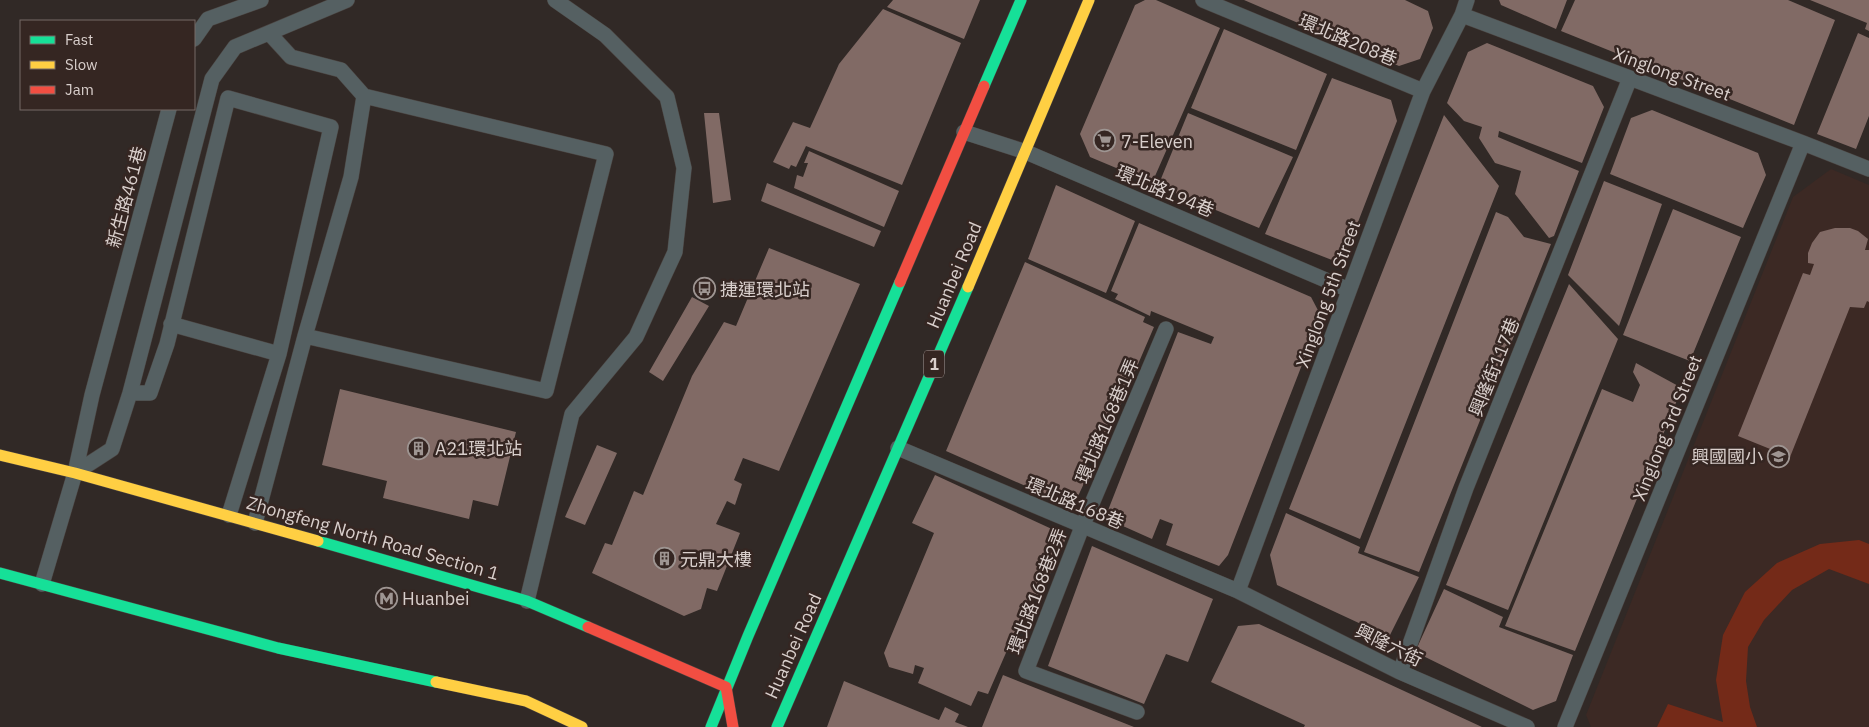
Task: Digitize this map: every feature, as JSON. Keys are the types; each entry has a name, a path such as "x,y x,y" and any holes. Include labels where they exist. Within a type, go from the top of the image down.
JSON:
{"main road":[{"path":"711,727 726,687 1021,0"},
{"name":"Huanbei Road","path":"777,727 1026,152 1089,0"},
{"name":"Zhongfeng North Road Section 1","path":"0,455 75,473 229,515 527,601 726,687"},
{"path":"0,573 278,648 526,701 582,727"},
{"path":"726,687 733,727"}],"lane":[{"path":"195,38 208,19 262,0"},
{"path":"75,473 112,449 130,393 212,79 235,47 346,0"},
{"path":"527,601 572,414 636,337 675,252 684,168 667,97 605,36 555,0"},
{"name":"環北路208巷","path":"1203,0 1423,91"},
{"name":"Xinglong 5th Street","path":"1238,592 1423,91 1468,0"},
{"name":"Xinglong Street","path":"1462,15 1869,169"},
{"path":"269,33 292,57 341,70 364,96 606,154 546,391 305,336"},
{"name":"興隆街117巷","path":"1400,672 1466,488 1630,78"},
{"path":"255,523 305,336 351,177 364,96"},
{"path":"130,393 150,394 172,324 228,98 331,127 279,354 229,515"},
{"name":"新生路461巷","path":"42,584 75,473 92,395 169,110"},
{"name":"環北路194巷","path":"964,132 1026,152 1349,290"},
{"name":"Xinglong 3rd Street","path":"1565,727 1803,143"},
{"path":"172,324 279,354"},
{"name":"環北路168巷1弄","path":"1082,527 1166,329"},
{"name":"環北路168巷","path":"898,448 1238,592"},
{"name":"環北路168巷2弄","path":"1082,527 1026,671 1137,712"},
{"name":"興隆六街","path":"1238,592 1400,672 1527,727"}],"shaded area":[{"name":"興國國小","path":"1831,169 1869,185 1869,727 1591,727 1586,715 1793,197"},
{"path":"1859,540 1869,544 1869,584 1829,569 1792,590 1764,620 1748,647 1746,681 1750,707 1757,727 1657,727 1668,704 1723,722 1716,680 1723,635 1745,592 1777,563 1820,544"}],"building":[{"path":"893,0 980,0 964,39 887,7"},
{"path":"1145,0 1156,0 1220,28 1152,183 1090,157 1080,134 1135,5"},
{"path":"1244,0 1405,0 1428,11 1433,28 1420,59 1399,66"},
{"path":"1499,0 1567,0 1556,29 1501,5"},
{"path":"1575,0 1788,0 1835,20 1794,125 1561,31"},
{"path":"1810,0 1869,0 1869,31 1865,29 1867,23"},
{"path":"883,9 961,43 902,185 806,146 796,167 791,165 789,169 773,162 793,122 810,128 839,64"},
{"path":"1224,29 1327,74 1296,150 1191,108"},
{"path":"1858,33 1869,38 1869,116 1856,149 1817,134"},
{"path":"1487,43 1593,86 1604,107 1582,163 1499,131 1498,137 1579,171 1554,236 1549,238 1515,194 1521,171 1495,163 1479,138 1482,127 1464,121 1447,103 1468,52"},
{"path":"1332,78 1391,100 1397,121 1348,248 1332,260 1265,234"},
{"path":"1652,110 1758,153 1766,175 1743,228 1610,174 1631,118"},
{"path":"704,113 719,113 731,200 713,203"},
{"path":"1188,113 1293,157 1259,228 1158,186"},
{"path":"1444,115 1499,186 1360,539 1289,509"},
{"path":"809,151 899,191 884,227 794,188 797,175 803,177 808,163 804,163"},
{"path":"1604,181 1662,204 1619,326 1568,275"},
{"path":"767,183 881,231 874,247 761,201"},
{"path":"1056,185 1135,221 1106,293 1028,259"},
{"path":"1673,209 1741,237 1690,361 1623,335"},
{"path":"1496,212 1508,217 1524,237 1551,244 1419,572 1364,552"},
{"path":"1139,223 1311,297 1321,316 1228,555 1219,566 1166,545 1173,524 1160,519 1152,539 1105,518 1178,332 1211,344 1214,337 1151,311 1150,316 1115,299 1118,294 1111,291"},
{"path":"1835,228 1850,228 1858,231 1868,239 1865,250 1869,250 1869,302 1867,301 1864,308 1850,307 1790,457 1738,436 1803,273 1810,275 1814,264 1808,263 1808,253 1812,243 1820,232"},
{"path":"769,248 860,284 779,471 743,458 734,480 742,484 735,505 727,501 716,524 740,533 717,591 707,588 701,609 684,616 592,573 605,543 612,545 634,491 643,495 692,376 724,322 736,326"},
{"path":"1025,262 1145,317 1143,322 1154,327 1105,441 1098,438 1081,476 1086,479 1073,507 946,451"},
{"path":"1569,284 1618,339 1508,610 1446,585"},
{"path":"692,297 709,306 663,381 649,372"},
{"path":"1636,363 1682,388 1575,651 1505,626 1602,389 1633,402 1640,385 1633,372"},
{"name":"A21環北站","path":"340,389 516,432 498,506 473,500 469,519 383,498 387,481 322,465"},
{"path":"597,445 617,453 585,525 565,517"},
{"path":"935,475 1067,536 1040,596 1032,593 988,694 978,691 971,706 918,683 924,668 915,665 913,674 889,667 884,653 934,533 912,523"},
{"path":"1286,513 1360,547 1358,553 1419,577 1389,637 1277,585 1270,555"},
{"path":"1092,546 1213,599 1188,662 1166,654 1144,704 1048,666"},
{"path":"1444,589 1503,617 1499,627 1573,655 1556,701 1533,710 1415,652"},
{"path":"1259,624 1482,727 1304,727 1305,725 1211,682 1238,626"},
{"path":"1003,675 1134,727 982,727"},
{"path":"844,681 939,720 945,707 959,714 955,722 968,727 827,727"}],"traffic: fast":[{"path":"984,86 1021,0"},
{"path":"711,727 748,636 900,282"},
{"path":"777,727 968,287"},
{"path":"318,541 527,601 588,627"},
{"path":"0,573 278,648 436,682"}],"traffic: slow":[{"path":"968,287 1089,0"},
{"path":"0,455 75,473 318,541"},
{"path":"436,682 526,701 582,727"}],"traffic: jam":[{"path":"900,282 984,86"},
{"path":"588,627 726,687 733,727"}],"place":[{"name":"7-Eleven","path":"1105,141"},
{"name":"捷運環北站","path":"704,289"},
{"name":"A21環北站","path":"419,448"},
{"name":"興國國小","path":"1779,456"},
{"name":"元鼎大樓","path":"664,559"},
{"name":"Huanbei","path":"386,598"}]}
